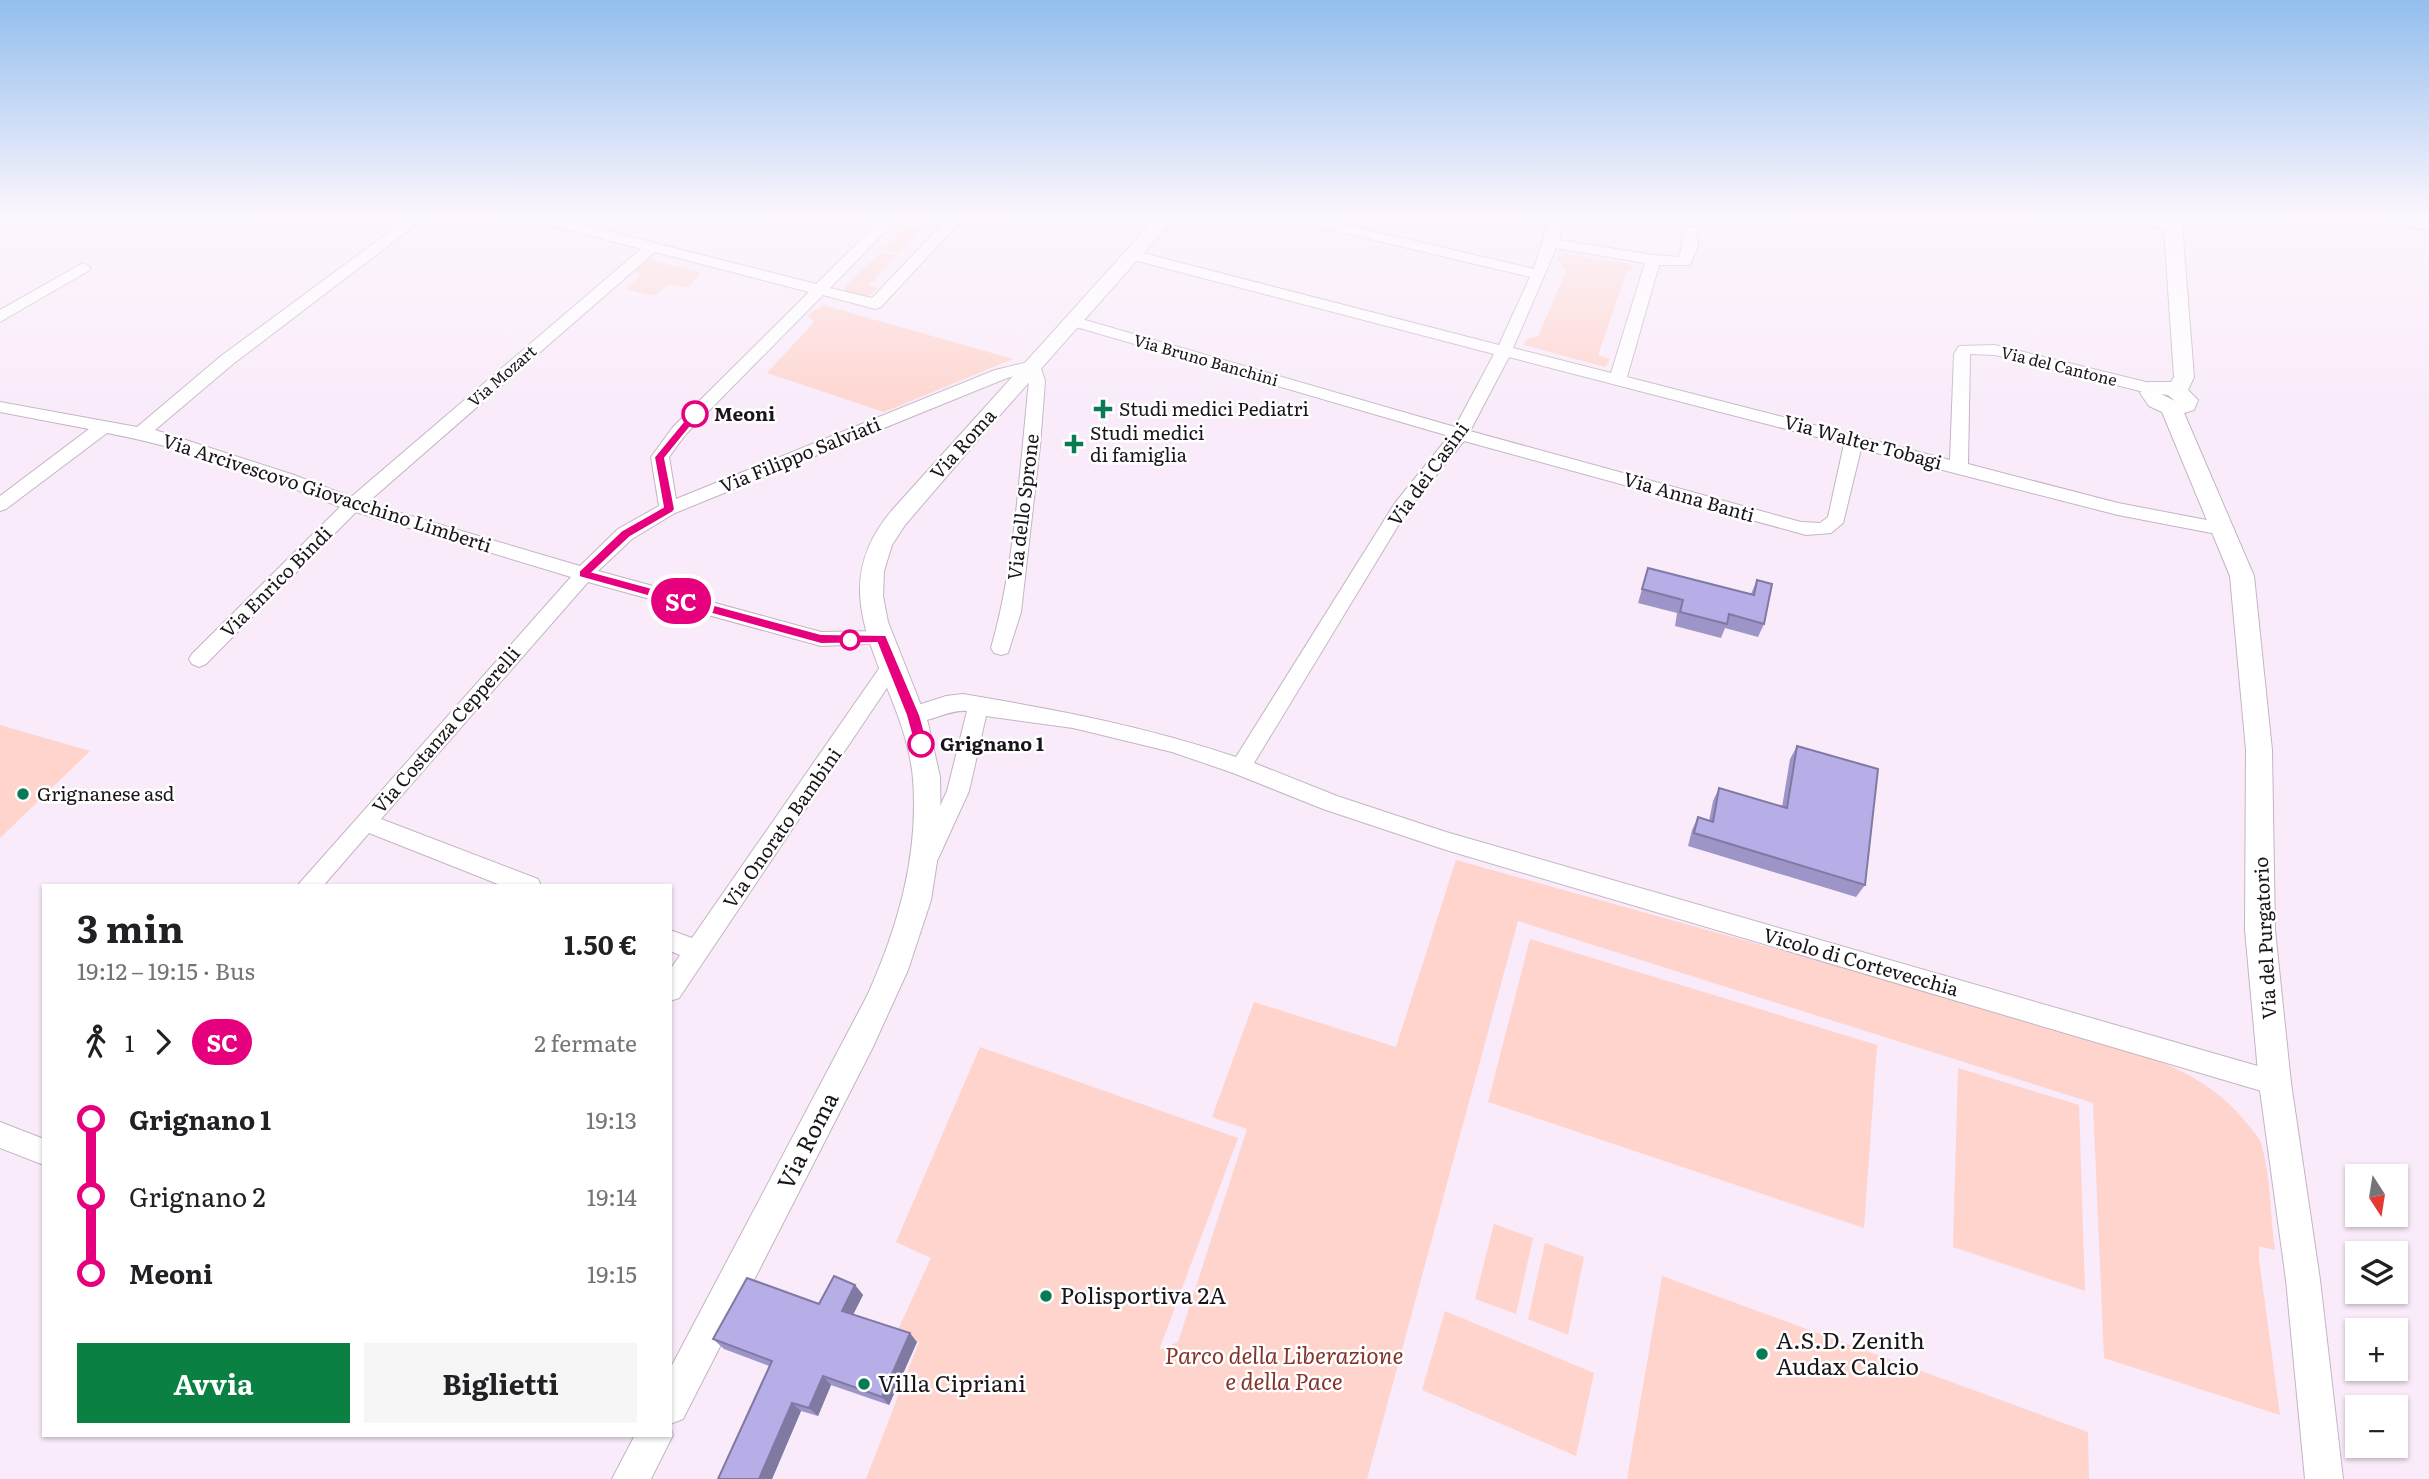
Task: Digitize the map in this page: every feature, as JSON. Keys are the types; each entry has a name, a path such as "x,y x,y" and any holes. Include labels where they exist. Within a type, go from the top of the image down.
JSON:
{"street":[{"path":"0,317 59,282"},
{"path":"139,434 227,360 332,282"},
{"name":"Via Mozart","path":"353,505 611,282"},
{"path":"786,282 874,304 895,282"},
{"path":"669,509 660,457 679,431 825,282"},
{"name":"Via Roma","path":"672,1400 850,1059 891,975 914,906 923,866 928,821 926,779 922,747 913,715 873,615 869,591 872,566 880,544 891,527 957,449 1106,282"},
{"name":"Via Walter Tobagi","path":"1238,282 2118,509 2222,529"},
{"name":"Via dei Casini","path":"1241,767 1401,507 1460,434 1505,349 1536,282"},
{"path":"1618,378 1646,282"},
{"path":"2152,390 2153,399 2173,399 2184,377 2177,282"},
{"name":"Via Bruno Banchini","path":"1072,321 1460,434"},
{"name":"Via del Cantone","path":"1959,467 1962,354 1965,349 1995,350 2152,390"},
{"name":"Via Filippo Salviati","path":"584,574 625,534 669,509 1001,374 1033,366"},
{"name":"Via dello Sprone","path":"1001,648 1011,612 1031,446 1037,382 1033,366"},
{"name":"Via del Purgatorio","path":"2173,399 2242,576 2259,750 2260,930 2275,1083 2303,1280 2324,1479"},
{"name":"Via Arcivescovo Giovacchino Limberti","path":"0,407 178,442 353,505 584,574 821,639 887,652"},
{"path":"0,505 102,428"},
{"name":"Via Anna Banti","path":"1460,434 1801,528 1819,530 1830,527 1837,519 1854,440"},
{"name":"Via Enrico Bindi","path":"199,659 353,505"},
{"name":"Via Costanza Cepperelli","path":"310,884 584,574"},
{"name":"Via Onorato Bambini","path":"672,987 887,652"},
{"path":"913,715 961,701 970,702 978,707 1073,720 1173,744 1241,767"},
{"name":"Via Roma","path":"923,866 958,791 978,707"},
{"name":"Vicolo di Cortevecchia","path":"1241,767 1331,803 1446,841 2275,1083"},
{"path":"365,822 525,884"},
{"path":"672,941 697,951"},
{"path":"0,1135 42,1151"},
{"path":"631,1479 654,1437"}],"green space":[{"path":"634,282 693,282 688,287 668,285 654,296 626,289"},
{"path":"849,282 872,282 869,285 877,288 870,294 858,295 845,292 845,286"},
{"path":"1561,282 1623,282 1598,355 1610,359 1605,367 1524,345 1525,340 1538,336"},
{"path":"823,305 1013,359 884,412 767,373 814,322 808,315"},
{"name":"Grignanese asd","path":"0,725 90,751 0,838"},
{"name":"Parco della Liberazione e della Pace","path":"1456,860 2081,1034 2170,1066 2211,1089 2229,1103 2258,1137 2264,1156 2275,1250 2259,1246 2259,1259 2280,1415 2104,1358 2093,1103 1518,921 1367,1479 866,1479 919,1342 896,1334 931,1258 896,1242 980,1047 1238,1138 1159,1350 1178,1342 1247,1129 1212,1117 1254,1002 1396,1047"},
{"path":"1530,939 1877,1045 1864,1228 1488,1102"},
{"path":"1958,1068 2079,1105 2085,1291 1953,1247"},
{"path":"1494,1224 1533,1238 1516,1314 1475,1299"},
{"path":"1545,1243 1584,1257 1568,1335 1528,1319"},
{"name":"A.S.D. Zenith Audax Calcio","path":"1662,1276 2088,1432 2089,1479 1627,1479"},
{"path":"1445,1311 1594,1373 1576,1456 1422,1390"}],"building":[{"path":"1648,568 1754,595 1757,580 1772,584 1764,624 1729,614 1727,624 1680,612 1683,600 1642,589"},
{"path":"1797,746 1878,769 1865,885 1694,833 1698,817 1713,822 1719,788 1787,808"},
{"name":"Villa Cipriani","path":"834,1276 855,1285 842,1311 910,1333 882,1397 823,1376 809,1408 792,1403 759,1479 718,1479 772,1361 713,1339 747,1278 819,1304"}],"bus line":[{"name":"SC","path":"695,414 660,457 669,509 625,534 584,574 821,639 881,638 913,715 921,744"}],"place":[{"name":"Studi medici Pediatri","path":"1103,409"},
{"name":"Meoni","path":"695,414"},
{"name":"Studi medici di famiglia","path":"1074,444"},
{"name":"Grignano 1","path":"921,744"},
{"name":"Grignanese asd","path":"23,794"},
{"name":"Polisportiva 2A","path":"1046,1296"},
{"name":"A.S.D. Zenith Audax Calcio","path":"1762,1354"},
{"name":"Villa Cipriani","path":"864,1384"}]}
